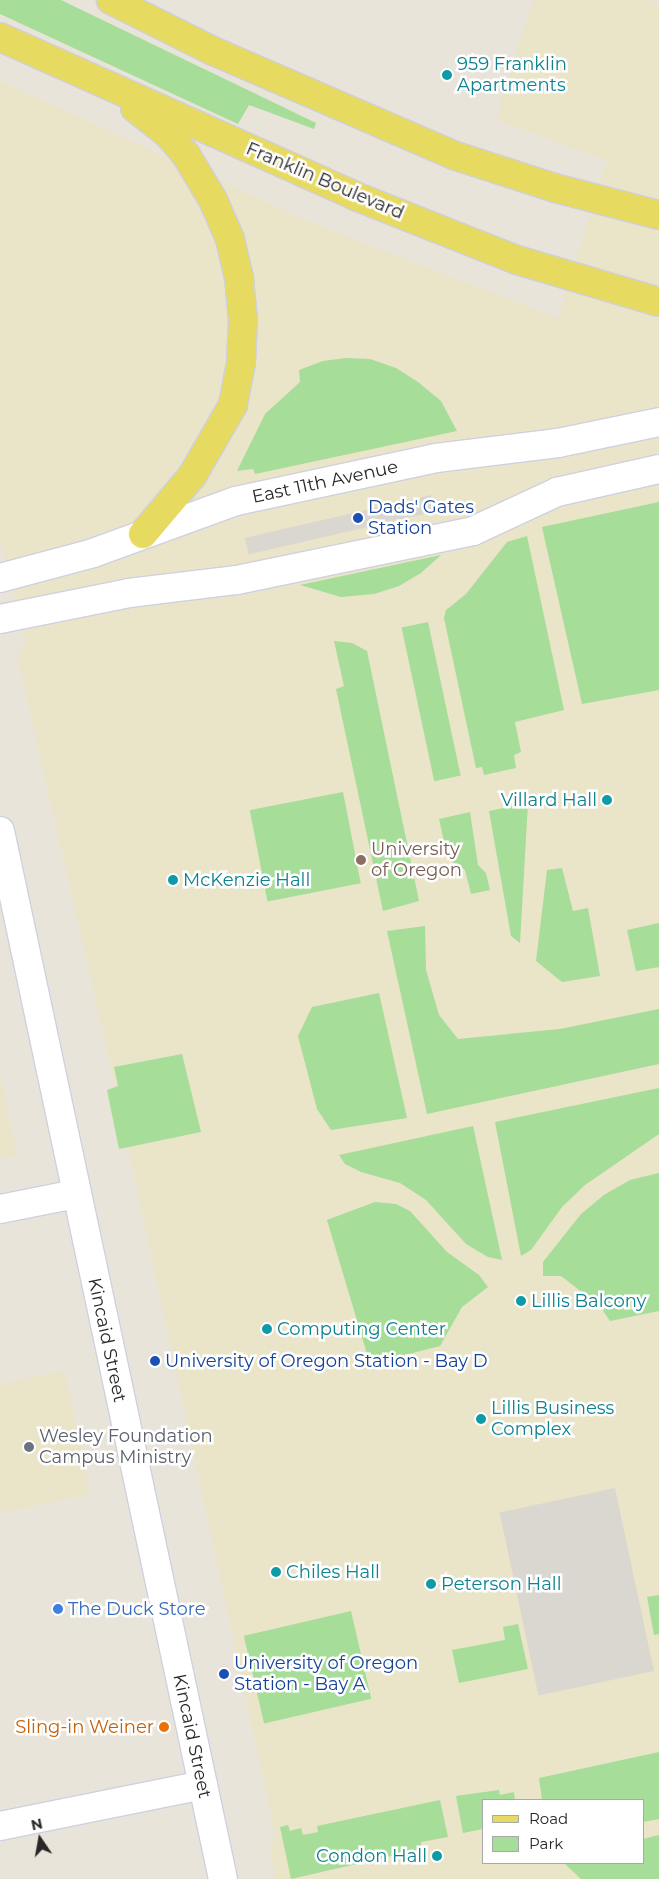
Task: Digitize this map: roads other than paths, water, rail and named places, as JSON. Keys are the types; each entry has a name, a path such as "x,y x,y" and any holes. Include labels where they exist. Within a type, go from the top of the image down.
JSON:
{"main road":[{"path":"111,0 213,51 456,156 555,188 659,214"},
{"name":"Franklin Boulevard","path":"0,37 355,196 508,256 659,302"},
{"path":"105,84 168,134 193,164 230,239 239,278 242,311 241,363 233,405 192,476 143,534"}],"street":[{"name":"East 11th Avenue","path":"0,578 93,553 236,500 436,458 558,443 659,422"},
{"path":"0,619 129,593 237,580 473,531 556,492 659,469"},
{"name":"Kincaid Street","path":"0,830 223,1879"},
{"path":"0,1209 76,1194"},
{"path":"0,1826 203,1785"}],"place":[{"name":"959 Franklin Apartments","path":"447,75"},
{"name":"Dads' Gates Station","path":"358,518"},
{"name":"Villard Hall","path":"607,800"},
{"name":"University of Oregon","path":"361,860"},
{"name":"McKenzie Hall","path":"173,880"},
{"name":"Lillis Balcony","path":"521,1301"},
{"name":"Computing Center","path":"267,1329"},
{"name":"University of Oregon Station - Bay D","path":"155,1361"},
{"name":"Lillis Business Complex","path":"481,1419"},
{"name":"Wesley Foundation Campus Ministry","path":"29,1447"},
{"name":"Chiles Hall","path":"276,1572"},
{"name":"Peterson Hall","path":"431,1584"},
{"name":"The Duck Store","path":"58,1609"},
{"name":"University of Oregon Station - Bay A","path":"224,1674"},
{"name":"Sling-in Weiner","path":"164,1727"},
{"name":"Condon Hall","path":"437,1856"}]}
